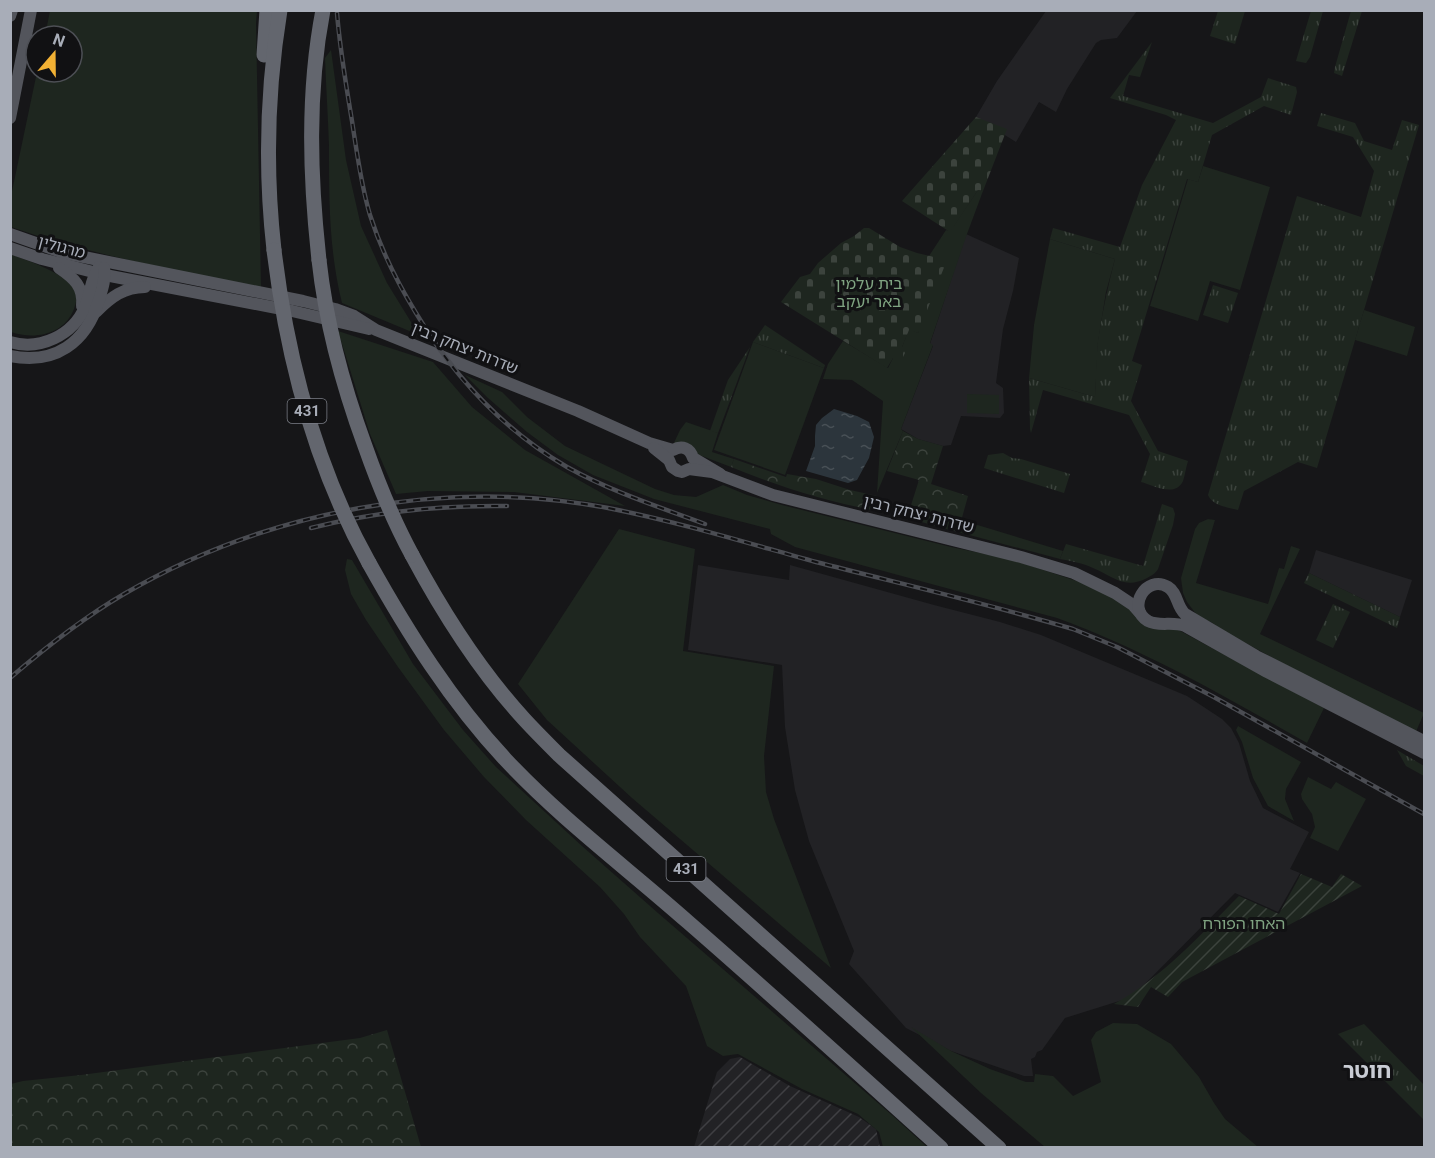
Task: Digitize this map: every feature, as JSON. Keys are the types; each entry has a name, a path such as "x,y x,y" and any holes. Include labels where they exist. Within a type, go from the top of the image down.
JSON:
{"highway":[{"path":"267,10 263,72 268,160"},
{"name":"431","path":"280,10 268,115 268,160 274,250 280,298 309,418 321,454 346,518 369,563 435,670 476,725 506,760 584,833 687,921 941,1148"},
{"name":"431","path":"323,10 317,53 311,164 312,196 324,300 350,403 384,497 423,576 469,650 523,718 553,749 999,1148"},
{"path":"317,53 330,10"}],"main road":[{"path":"10,16 12,10"},
{"path":"10,117 31,10"},
{"name":"מרגולין","path":"10,234 64,253 103,261"},
{"name":"מרגולין","path":"10,248 100,274"},
{"path":"42,259 76,280 83,300 79,317"},
{"path":"94,315 103,261"},
{"name":"שדרות יצחק רבין","path":"103,261 320,306 354,316 376,330"},
{"path":"10,342 34,345 52,340 67,330 85,309 100,274"},
{"name":"שדרות יצחק רבין","path":"100,274 376,330 578,411 671,455"},
{"path":"10,356 33,359 63,350 81,336 94,315 118,292 141,287 165,287"},
{"name":"שדרות יצחק רבין","path":"678,447 686,448 692,454 691,463 686,471 672,468 671,455 678,447"},
{"name":"שדרות יצחק רבין","path":"691,463 773,495 1040,562 1074,573 1133,605 1140,613"},
{"path":"1425,741 1256,656 1185,614 1174,593 1165,585 1145,588 1139,598 1140,613 1146,620 1185,626 1267,672 1425,753"},
{"name":"שדרות יצחק רבין","path":"1108,590 1132,591 1145,588"},
{"path":"1162,623 1173,616 1178,602"}],"shaded area":[{"path":"1046,11 1137,11 1117,38 1096,43 1067,89 1056,112 1039,102 1016,142 976,117 997,81"},
{"path":"966,234 1019,258 1003,329 996,383 1003,388 1004,413 1000,418 961,416 951,445 943,446 918,439 901,429 933,346 930,344"},
{"path":"1316,550 1412,580 1400,617 1309,573"},
{"path":"698,565 789,580 790,565 1041,635 1187,696 1222,719 1231,728 1239,743 1250,781 1263,808 1309,832 1290,869 1300,873 1278,912 1235,893 1132,997 1065,1018 1042,1050 1031,1059 1033,1076 1024,1076 951,1051 906,1028 849,964 854,951 809,841 795,790 785,727 782,665 688,650"},
{"path":"740,1057 790,1086 859,1117 876,1129 880,1147 694,1147 717,1072 730,1059"}],"green space":[{"path":"50,11 257,11 261,287 104,254 11,227 11,196 34,84 84,84 84,24 47,24"},
{"path":"1218,11 1245,11 1235,44 1210,36"},
{"path":"1311,11 1323,11 1310,57 1306,63 1296,61"},
{"path":"1351,11 1362,11 1342,76 1334,73"},
{"path":"1152,42 1140,77 1129,75 1123,96 1213,123 1261,97 1268,78 1296,87 1297,92 1291,115 1264,106 1212,135 1198,182 1187,179 1132,361 1142,365 1131,401 1158,451 1188,461 1183,481 1175,489 1169,490 1141,482 1150,454 1129,415 1043,390 1031,433 1030,429 1029,378 1095,397 1098,341 1115,259 1050,239 1053,228 1120,247 1142,185 1176,120 1110,98"},
{"path":"331,50 346,160 361,226 387,283 419,335 342,303 334,264 330,205 325,58"},
{"path":"1321,113 1355,123 1364,141 1392,150 1402,120 1419,125 1317,468 1298,462 1244,491 1238,510 1217,504 1208,495 1297,196 1361,217 1374,171 1353,137 1317,126"},
{"path":"976,117 1007,129 983,191 978,190 950,232 902,201"},
{"path":"1203,166 1270,187 1240,290 1210,281 1198,321 1150,306 1188,179 1198,182"},
{"path":"978,190 983,191 930,343 933,345 901,429 903,431 877,493 883,401 852,380 823,379 828,364 843,341 888,368 902,347 909,329 918,333 929,256 946,230 950,231"},
{"name":"בית עלמין באר יעקב","path":"864,228 869,228 900,247 947,260 918,333 909,330 902,347 905,353 903,357 893,358 887,368 781,302 800,277 810,274 818,263 841,243"},
{"path":"1050,239 1115,259 1106,292 1098,342 1095,397 1029,378 1034,325"},
{"path":"10,254 56,273 75,291 77,297 74,309 63,325 56,330 38,335 11,332"},
{"path":"1213,285 1238,293 1228,323 1203,315"},
{"path":"1364,310 1415,327 1407,356 1355,340"},
{"path":"765,325 825,365 824,368 753,342"},
{"path":"338,331 433,362 472,407 525,450 625,506 514,492 428,491 396,494 370,434"},
{"path":"753,342 824,368 785,475 714,450"},
{"path":"750,347 718,433 710,431 728,380"},
{"path":"465,375 502,392 527,417 565,446 655,489 674,495 696,497 723,485 782,505 951,547 1010,559 1101,589 1122,601 1142,621 1171,626 1324,708 1307,743 1153,659 1057,618 795,547 771,534 770,529 654,499 593,475 558,455 527,432"},
{"path":"967,394 999,395 999,414 967,413"},
{"path":"686,422 718,433 712,452 734,459 731,467 673,445"},
{"path":"903,431 918,439 943,446 931,484 968,496 958,532 907,518 919,480 887,471"},
{"path":"1003,453 1012,458 1070,474 1064,493 984,468 988,455"},
{"path":"734,459 786,477 787,474 816,479 877,496 872,510 836,502 783,487 731,467"},
{"path":"1162,504 1173,508 1175,514 1173,525 1158,569 1147,578 1132,583 1125,582 1077,562 1060,559 1066,544 1143,566"},
{"path":"1208,519 1215,520 1196,583 1268,604 1279,568 1284,569 1291,546 1300,549 1260,634 1424,713 1415,734 1211,622 1199,618 1187,602 1181,578 1195,529 1199,523"},
{"path":"961,520 1063,551 1060,559 958,532"},
{"path":"619,529 695,549 683,651 774,666 764,756 766,792 774,819 831,968 632,798 547,720 518,684"},
{"path":"347,559 352,560 413,664 463,730 496,767 582,846 927,1147 883,1147 879,1132 858,1114 802,1089 738,1054 723,1056 707,1046 686,986 640,937 624,914 600,887 526,820 484,777 444,730 398,667 351,594 345,570"},
{"path":"1309,573 1400,617 1397,628 1304,583"},
{"path":"1333,604 1350,612 1333,648 1316,640"},
{"path":"1238,726 1301,762 1286,789 1285,799 1294,821 1268,806 1253,778 1236,730"},
{"path":"1397,750 1424,766 1424,776 1406,766"},
{"path":"1308,777 1331,789 1336,782 1366,799 1338,851 1310,838 1315,827 1312,814 1301,794"},
{"name":"האחו הפורח","path":"1301,874 1332,887 1341,874 1362,886 1182,982 1168,997 1151,987 1138,1007 1114,1004 1165,968 1239,896 1279,914"},
{"path":"1113,1023 1137,1024 1171,1044 1199,1077 1225,1119 1258,1147 1045,1147 981,1093 911,1027 951,1051 1026,1082 1034,1082 1035,1074 1053,1076 1073,1096 1101,1082 1091,1040 1096,1032"},
{"path":"1364,1024 1424,1085 1424,1120 1338,1034"},
{"path":"387,1030 421,1147 11,1147 11,1084 360,1038"}],"water":[{"path":"834,409 869,422 874,437 869,458 857,480 848,483 806,471 815,446 816,425"}],"railway":[{"path":"337,13 343,67 364,192 374,228 402,290 446,359 481,400 521,436 543,452 600,484 705,524"},
{"path":"10,678 65,633 124,594 179,565 237,541 297,522 358,508 421,500 484,497 547,499 608,508 661,520 1073,629 1117,647 1212,696 1424,814"},
{"path":"311,528 408,511 507,506"}],"district":[{"name":"חוטר","path":"1367,1070"}]}
